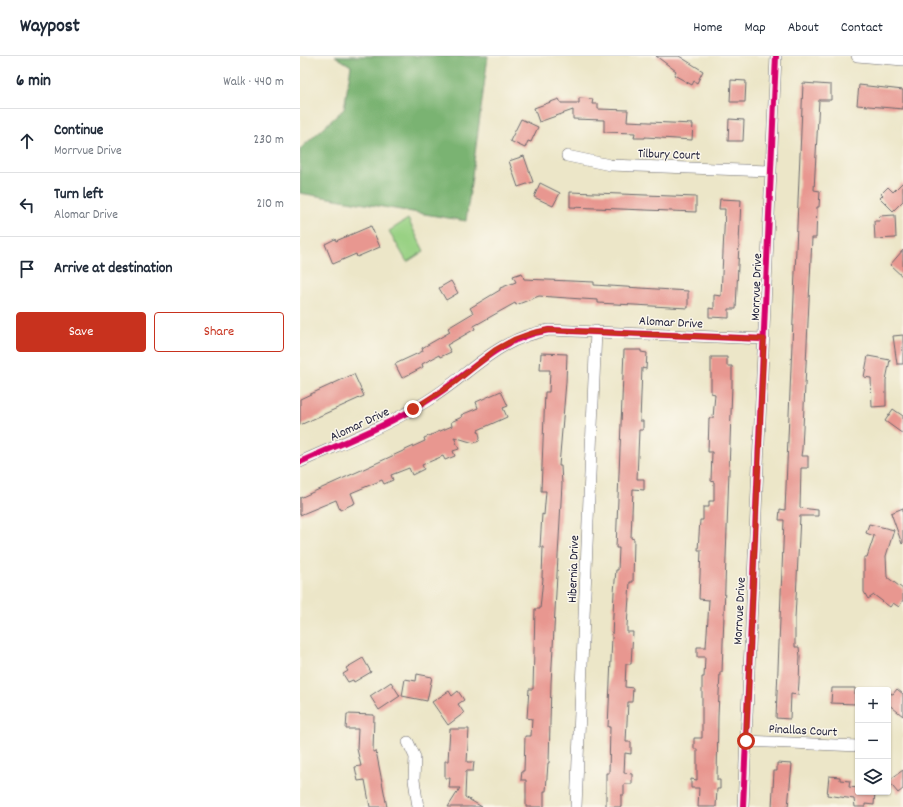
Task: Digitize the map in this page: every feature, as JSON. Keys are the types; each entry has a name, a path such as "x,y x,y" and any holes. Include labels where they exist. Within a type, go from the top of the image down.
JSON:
{"street":[{"name":"Morrvue Drive","path":"743,807 776,56"},
{"path":"857,56 903,60"},
{"name":"Tilbury Court","path":"567,156 610,165 770,171"},
{"name":"Alomar Drive","path":"300,462 413,409 454,383 495,350 515,339 532,333 548,330 596,331 764,339"},
{"name":"Hibernia Drive","path":"576,807 596,331"},
{"name":"Pinallas Court","path":"746,741 855,746"},
{"path":"408,742 415,757 414,780 418,807"}],"green space":[{"path":"335,56 488,56 466,221 300,193 300,149 344,109 351,66"},
{"path":"408,219 424,251 407,262 389,231"}],"building":[{"path":"656,56 679,56 703,71 697,83 694,81 692,85 674,75 676,71"},
{"path":"731,80 746,81 745,102 730,102"},
{"path":"803,83 831,85 831,100 819,100 814,190 820,191 819,207 817,207 816,238 812,238 801,456 808,456 808,468 801,468 800,508 818,510 818,516 800,516 795,619 795,647 799,647 800,657 799,682 798,695 791,694 790,719 776,718 784,520 779,520 780,509 785,510"},
{"path":"859,85 903,90 903,109 857,105"},
{"path":"579,98 593,99 592,104 598,104 598,109 628,110 627,121 693,124 692,140 645,137 634,138 635,133 604,132 604,120 573,119 573,110 539,122 534,108 559,99 561,103 579,103"},
{"path":"521,119 538,127 531,142 528,141 525,148 510,141"},
{"path":"729,119 744,120 743,141 728,141"},
{"path":"524,156 533,182 518,187 509,161"},
{"path":"903,182 903,201 893,211 880,198 883,195 881,194 888,187 893,192"},
{"path":"540,183 560,193 553,206 534,197"},
{"path":"570,192 696,197 696,212 570,207"},
{"path":"720,199 741,200 736,309 729,309 729,318 709,317 709,308 714,309 714,295 721,296 725,209 719,209"},
{"path":"895,215 896,238 875,239 874,221 880,221 879,216"},
{"path":"371,226 380,247 357,257 356,254 333,264 325,244 335,239 336,241"},
{"path":"903,250 903,277 890,265"},
{"path":"522,273 524,279 594,282 594,285 688,291 688,308 598,303 598,300 539,296 516,305 515,303 474,326 475,329 447,345 451,352 440,357 439,355 422,364 423,367 402,378 395,364 423,351 422,348 450,332 448,328 473,313 470,308 500,290 500,288 516,282 513,276"},
{"path":"451,281 458,293 446,300 439,288"},
{"path":"903,335 903,364 897,364 893,336"},
{"path":"624,350 641,350 641,352 647,353 646,369 642,368 640,421 643,421 643,430 639,430 637,479 644,479 644,490 633,489 631,538 634,539 633,582 630,582 627,626 627,632 633,632 631,664 626,664 625,687 633,688 632,702 628,702 626,742 631,742 631,754 625,753 624,773 632,774 632,784 624,784 624,795 621,795 621,807 606,807 606,773 609,773 610,727 608,727 614,592 616,570 618,570 619,548 616,548"},
{"path":"541,353 567,354 559,466 561,466 562,484 551,683 549,763 546,791 544,791 544,807 526,807 526,780 521,780 522,771 524,771 525,736 531,736 532,719 527,718 529,689 533,689 535,609 540,609 543,578 543,547 540,547 542,514 544,515 546,491 541,491 545,392 549,392 550,370 540,370"},
{"path":"868,356 890,360 886,380 886,406 872,407 871,378 864,377"},
{"path":"711,357 727,357 727,366 732,366 732,385 722,672 720,672 718,716 717,780 720,780 720,789 717,789 716,807 698,807 699,788 691,788 691,779 697,780 697,749 694,749 694,738 702,738 702,677 704,677 705,657 697,657 697,647 706,647 709,600 699,599 701,550 698,550 700,520 703,520 703,507 709,507 709,501 714,501 714,482 711,481 712,452 708,452 709,418 713,418 715,394 711,393"},
{"path":"354,374 364,396 300,425 300,399"},
{"path":"501,391 508,406 503,408 507,417 478,430 480,437 479,441 474,443 454,437 459,449 453,451 455,456 445,460 443,456 422,465 424,469 412,475 409,468 391,475 393,480 384,484 382,480 351,493 355,503 340,510 336,500 300,515 300,498 425,441 424,438 452,426 451,422 462,417 461,415 478,408 476,402"},
{"path":"893,409 903,416 903,434 885,421"},
{"path":"903,508 903,543 902,544 891,513"},
{"path":"869,524 894,530 886,556 887,577 903,589 903,600 899,607 893,603 890,607 874,595 868,599 864,592 864,557 867,557 874,536 866,533"},
{"path":"363,658 371,672 354,682 353,680 348,682 343,674 348,671 346,668"},
{"path":"417,674 432,677 427,701 402,696 405,679 416,681"},
{"path":"391,682 400,696 379,710 370,696"},
{"path":"832,688 855,688 855,704 831,703"},
{"path":"897,689 903,694 903,716 891,706 891,694 893,694"},
{"path":"449,691 452,696 458,691 464,700 458,704 464,713 448,725 432,702"},
{"path":"347,714 374,715 373,752 376,751 387,807 370,807 365,780 358,781 355,767 361,766 357,749 358,729 346,729"},
{"path":"450,729 469,729 467,762 474,762 473,771 466,771 465,797 482,807 448,807 460,788 449,788 450,778 445,778 445,761 448,761"},
{"path":"777,763 792,764 788,807 772,807 774,771 777,771"},
{"path":"903,770 903,789 898,793 891,785 891,779"},
{"path":"829,776 840,777 840,780 850,781 849,787 855,788 855,795 875,795 874,805 865,804 865,807 855,807 854,799 827,795"}],"cycle path":[{"path":"743,807 776,56"},
{"path":"300,462 364,434 412,410 443,391 498,349 513,341 530,335 549,330 764,339"}],"route":[{"path":"413,409 454,383 495,350 515,339 532,333 548,330 596,331 764,339 746,741"}]}
